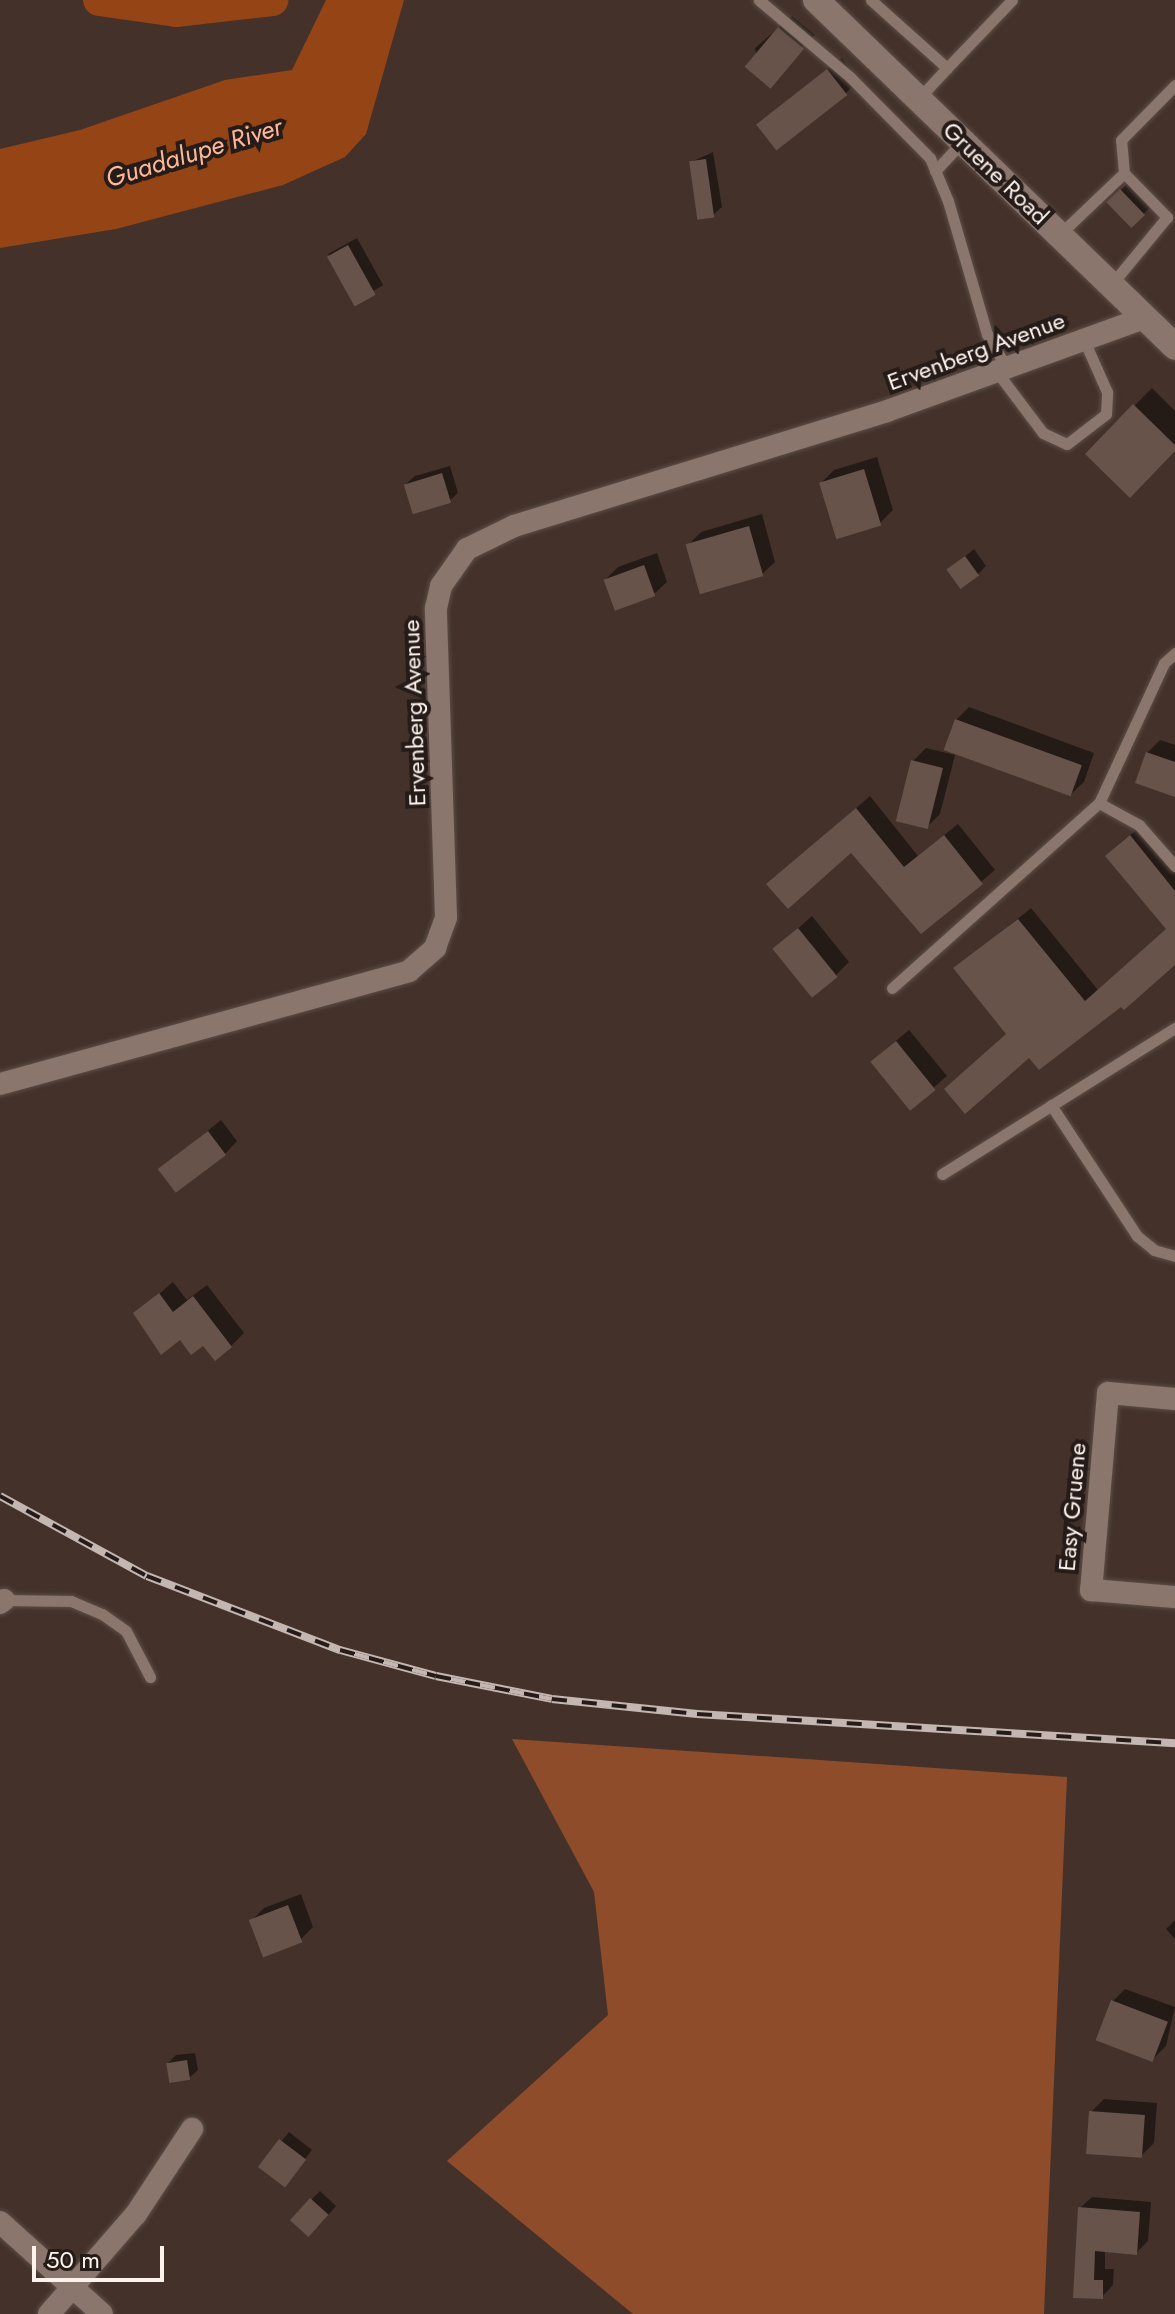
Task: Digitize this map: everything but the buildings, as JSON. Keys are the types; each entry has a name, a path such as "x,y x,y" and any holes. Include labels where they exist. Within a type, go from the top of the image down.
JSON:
{"street":[{"name":"Gruene Road","path":"816,0 1175,347"},
{"name":"Ervenberg Avenue","path":"0,1084 409,971 435,948 446,917 436,608 441,586 467,549 514,526 1002,370 1144,318"},
{"name":"Easy Gruene","path":"1175,1399 1108,1393 1091,1590 1175,1597"},
{"path":"49,2314 165,2177 192,2129"},
{"path":"0,2222 102,2314"}],"lane":[{"path":"759,0 850,77 930,158 987,334 1002,370 1043,433 1067,444 1106,414 1107,392 1084,340"},
{"path":"871,0 947,68"},
{"path":"919,98 1012,0"},
{"path":"1111,285 1167,217 1124,173 1121,140 1175,85"},
{"path":"935,171 963,141"},
{"path":"1060,235 1124,173"},
{"path":"892,988 1099,803 1164,663 1175,653"},
{"path":"1099,803 1139,825 1175,866"},
{"path":"942,1174 1175,1028"},
{"path":"1051,1105 1137,1236 1154,1250 1175,1256"},
{"path":"2,1601 71,1601 102,1614 126,1631 150,1677"}],"shaded area":[{"path":"512,1739 1067,1777 1044,2314 633,2314 447,2161 608,2015 594,1892"}],"water":[{"name":"Guadalupe River","path":"326,0 404,0 366,134 345,157 283,185 116,229 0,248 0,149 80,130 225,80 292,70"}],"waterway":[{"path":"99,0 176,11 272,0"}],"railway":[{"path":"0,1496 147,1576 340,1650 436,1676 552,1699 697,1714 1175,1743"}]}
